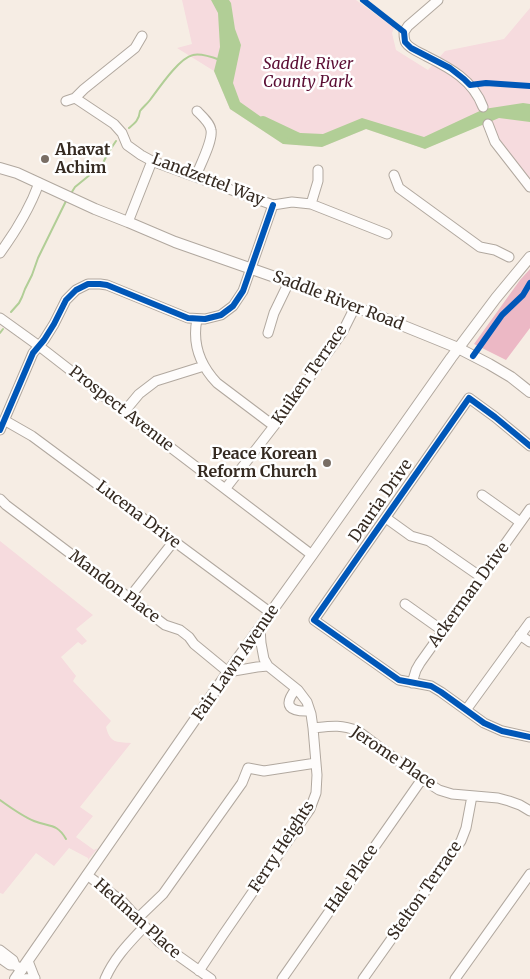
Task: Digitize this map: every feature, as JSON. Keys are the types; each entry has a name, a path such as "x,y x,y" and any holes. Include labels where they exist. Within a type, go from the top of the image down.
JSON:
{"main road":[{"name":"Saddle River Road","path":"0,168 39,182 95,209 175,242 356,307 458,348 500,370 530,392"},
{"name":"Fair Lawn Avenue","path":"15,979 228,672 458,348 530,257"}],"street":[{"path":"438,0 408,26 404,32 405,42 411,48 450,68 464,79 476,92 483,107"},
{"name":"Landzettel Way","path":"142,36 135,48 71,99 114,124 133,150 152,160 273,205 292,202 311,204 387,234"},
{"path":"196,176 209,145 212,131 197,111"},
{"path":"488,124 498,147 530,187"},
{"path":"128,222 152,160"},
{"path":"311,204 318,180 318,170"},
{"path":"394,174 399,188 480,246 510,257"},
{"path":"0,253 20,223 39,182"},
{"path":"0,430 32,353 54,324 66,300 76,290 88,284 107,285 188,318 213,318 234,306 243,291 273,205"},
{"path":"268,333 274,313 289,282"},
{"name":"Kuiken Terrace","path":"226,488 344,331 356,307"},
{"name":"Prospect Avenue","path":"0,318 312,555"},
{"path":"197,319 195,328 196,345 204,366 217,383 274,426"},
{"path":"124,412 139,394 156,381 204,366"},
{"name":"Dauria Drive","path":"412,683 392,676 314,620 469,398 530,446"},
{"name":"Lucena Drive","path":"4,420 32,436 271,613"},
{"path":"482,495 520,522"},
{"name":"Mandon Place","path":"0,499 164,624 180,630 228,672"},
{"name":"Ackerman Drive","path":"412,683 420,663 530,509"},
{"path":"386,518 412,536 429,540 481,577"},
{"path":"129,598 174,541"},
{"path":"404,604 443,631"},
{"path":"466,710 530,622"},
{"path":"228,672 268,666 264,659 260,628"},
{"path":"520,635 530,642"},
{"name":"Ferry Heights","path":"199,971 310,809 316,793 317,775 313,728 307,702 296,689 268,666"},
{"path":"412,683 425,684 436,689 484,723 512,734 530,736"},
{"path":"296,689 288,702 291,707 299,712 310,711"},
{"name":"Jerome Place","path":"313,728 339,726 358,731 439,790 452,794 509,801 530,811"},
{"path":"138,918 163,894 242,783 248,768 264,771 316,763"},
{"name":"Hale Place","path":"282,979 422,779"},
{"name":"Stelton Terrace","path":"364,979 461,841 466,828 472,796"},
{"path":"455,979 530,874"},
{"name":"Hedman Place","path":"87,875 123,902 159,942 211,979"},
{"path":"105,979 122,951 144,927"},
{"path":"0,950 13,960 20,971"},
{"path":"0,958 35,979"},
{"path":"28,961 35,979"}],"green space":[{"name":"Saddle River County Park","path":"182,0 356,0 394,28 392,33 396,50 428,70 445,51 504,39 530,8 530,187 481,124 425,149 366,129 322,147 283,144 230,109 214,71 177,48 192,44"},
{"path":"0,541 93,615 76,629 87,641 82,645 78,642 61,657 76,676 73,681 111,721 106,727 109,736 114,741 131,743 80,807 93,816 76,837 94,850 98,848 88,860 88,858 69,848 54,866 36,853 3,894 0,893"}],"shaded area":[{"path":"211,0 229,0 231,3 235,29 241,45 233,83 240,102 274,126 279,132 323,134 362,118 424,137 484,109 523,103 530,104 530,122 499,118 425,149 366,129 322,147 283,144 230,109 214,71 220,47 218,13"},
{"path":"530,269 530,328 506,360 474,344"}],"waterway":[{"path":"129,128 135,123 140,111 170,74 188,57 196,55 220,60"},
{"path":"263,121 299,138"},
{"path":"70,195 75,187 102,165 116,141"},
{"path":"11,312 22,297 38,258 66,201"},
{"path":"0,333 3,329"},
{"path":"0,800 30,819 56,828 66,839"}],"cycle path":[{"path":"363,0 404,32 405,42 411,48 450,68 470,85 486,83 530,86"},
{"path":"0,430 33,353 54,324 66,300 76,290 88,284 107,285 188,318 205,319 221,315 233,306 243,291 273,205"},
{"path":"473,356 502,315 523,295 530,283"},
{"path":"530,446 469,398 314,620 399,680 431,686 484,723 502,731 530,737"}],"place":[{"name":"Ahavat Achim","path":"45,159"},
{"name":"Peace Korean Reform Church","path":"327,463"}]}
